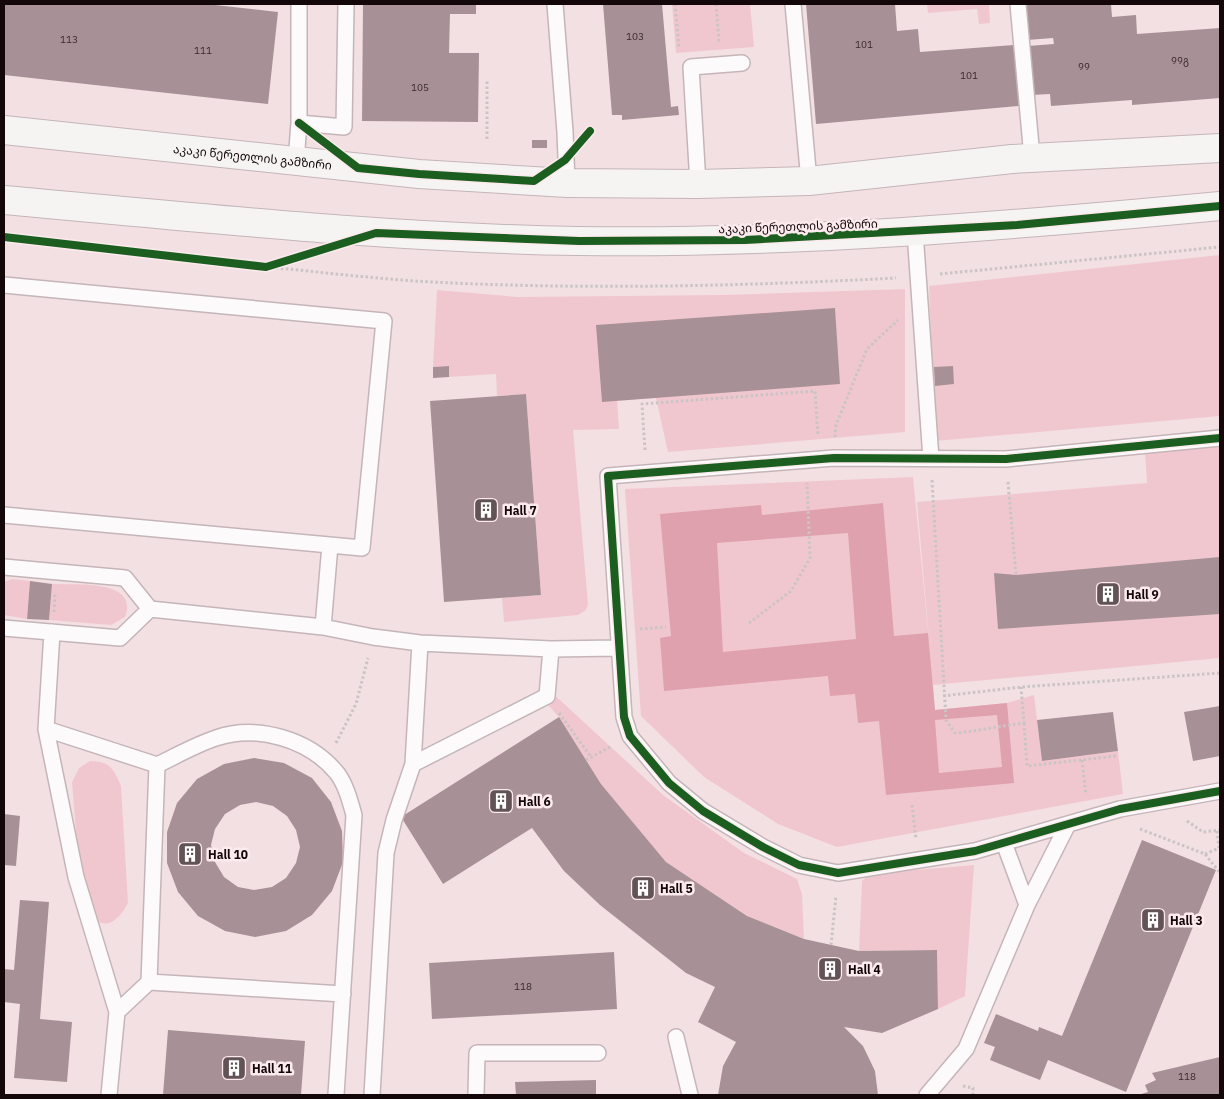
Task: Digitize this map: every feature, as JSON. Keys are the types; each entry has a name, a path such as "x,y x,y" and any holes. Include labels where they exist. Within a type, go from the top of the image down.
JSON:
{"main road":[{"name":"აკაკი წერეთლის გამზირი","path":"4,130 419,174 567,183 698,184 809,181 1032,158 1220,148"},
{"name":"აკაკი წერეთლის გამზირი","path":"4,200 376,233 579,241 745,240 915,232 1018,225 1220,206"}],"lane":[{"path":"296,161 299,123 300,4"},
{"path":"299,123 344,126 346,4"},
{"path":"555,4 567,183"},
{"path":"794,4 809,181"},
{"path":"1018,4 1032,158"},
{"path":"698,184 691,67 742,63"},
{"path":"915,232 931,459"},
{"path":"4,285 384,321 362,548 4,515"},
{"path":"1220,438 1006,458 826,458 608,476 618,648 624,717 630,736 669,783 703,811 763,847 799,865 838,873 975,851 1136,806 1220,792"},
{"path":"323,627 330,545"},
{"path":"4,567 125,578 150,609 323,627 373,637 420,643 551,649 618,648"},
{"path":"4,628 120,638 150,609"},
{"path":"52,632 46,730 76,877 117,1012 109,1095"},
{"path":"372,1095 386,853 394,820 413,764 420,643"},
{"path":"413,764 547,696 551,649"},
{"path":"46,730 157,766 216,737 248,732 286,737 315,754 337,774 348,796 354,815 336,1095"},
{"path":"117,1012 149,982 157,766"},
{"path":"927,1095 966,1049 1027,905 1067,826"},
{"path":"1004,843 1027,905"},
{"path":"149,982 343,994"},
{"path":"676,1037 690,1095"},
{"path":"476,1095 478,1054 598,1052"}],"path":[{"path":"675,4 680,57 691,67"},
{"path":"716,4 722,65"},
{"path":"487,81 487,139"},
{"path":"257,266 430,282 577,286 815,282 918,276 1220,247"},
{"path":"266,267 285,261"},
{"path":"826,458 836,425 867,349 919,301"},
{"path":"646,473 642,404 814,392 826,458"},
{"path":"1006,458 1016,574"},
{"path":"931,459 943,696 946,720 955,733 988,730 998,726 1024,723"},
{"path":"749,623 791,591 810,558 809,510"},
{"path":"52,632 58,572"},
{"path":"326,763 356,704 373,637"},
{"path":"943,696 1021,688 1220,673"},
{"path":"1021,688 1027,766 1116,756"},
{"path":"547,696 592,757"},
{"path":"586,760 630,736"},
{"path":"1082,760 1089,818"},
{"path":"912,805 918,861"},
{"path":"1136,806 1140,829 1206,854 1220,873"},
{"path":"1206,854 1220,848 1217,831"},
{"path":"831,945 838,873"}],"shaded area":[{"path":"672,4 750,4 754,47 676,53"},
{"path":"927,4 989,4 990,23 979,24 977,9 928,13"},
{"path":"1220,255 1220,416 935,441 929,286"},
{"path":"905,289 905,432 668,452 656,398 617,400 619,429 573,430 588,604 586,610 578,615 504,622 502,598 541,595 526,394 497,396 496,374 449,377 449,366 433,367 437,290 518,297 724,295"},
{"path":"1220,446 1220,658 933,685 935,710 1007,703 1034,695 1042,761 1118,751 1123,794 837,847 778,824 704,777 641,716 625,489 913,477 930,650 917,502 1147,483 1145,451"},
{"path":"883,503 894,636 928,633 935,710 1007,703 1014,783 886,795 879,721 858,723 855,694 830,696 828,676 664,691 660,638 671,636 660,514 761,505 762,515","holes":["848,533 856,639 723,652 717,543","997,715 1002,767 939,773 935,720"]},
{"path":"12,579 30,581 27,619 4,615 4,582"},
{"path":"52,584 89,585 115,590 123,596 127,605 125,617 111,625 49,620"},
{"path":"548,689 663,795 744,853 797,879 802,894 804,939 747,916 666,862 601,784 559,717 539,695"},
{"path":"90,761 107,764 116,775 121,786 128,903 117,918 106,924 94,919 82,905 72,782 79,768"},
{"path":"974,865 965,996 938,1009 937,950 859,951 862,881 869,874"}],"building":[{"path":"4,4 206,4 278,12 268,104 4,75"},
{"path":"363,4 476,4 476,14 450,14 449,53 479,53 478,122 362,121"},
{"path":"603,4 662,4 671,107 678,106 679,115 622,120 622,115 612,115"},
{"path":"806,4 895,4 897,31 918,29 920,52 1014,45 1019,106 816,124"},
{"path":"1025,4 1111,4 1112,17 1136,15 1137,34 1220,28 1220,98 1132,105 1132,100 1051,106 1050,94 1031,95 1028,46 1054,44 1053,38 1027,40"},
{"path":"532,140 547,140 547,148 532,148"},
{"path":"835,308 840,384 602,402 596,325"},
{"path":"449,366 449,377 433,378 433,367"},
{"path":"953,366 954,384 935,386 934,367"},
{"name":"Hall 7","path":"526,394 541,595 444,602 430,401"},
{"name":"Hall 9","path":"1220,557 1220,614 998,629 994,573 1016,575"},
{"path":"30,581 52,584 49,620 27,619"},
{"path":"1220,706 1220,756 1193,761 1184,712"},
{"path":"1113,712 1118,751 1042,761 1037,720"},
{"path":"559,717 601,784 666,862 747,916 804,939 859,951 937,950 938,1009 882,1033 844,1027 863,1046 875,1071 878,1095 718,1095 723,1066 736,1042 698,1022 715,987 686,973 600,905 564,871 532,828 443,884 401,817"},
{"name":"Hall 10","path":"254,758 284,763 312,778 331,802 342,831 343,862 332,891 312,915 286,931 255,937 225,931 198,916 178,892 167,863 167,832 177,803 197,779 224,764","holes":["256,802 273,806 287,816 296,830 300,847 296,863 286,878 272,887 254,890 238,887 224,877 215,862 211,845 215,829 225,814 240,805"]},
{"path":"4,814 20,816 16,866 4,865"},
{"name":"Hall 3","path":"1142,840 1216,870 1126,1092 1048,1060 1040,1080 990,1060 995,1047 984,1043 996,1014 1038,1031 1039,1027 1062,1036"},
{"path":"20,900 49,902 40,1019 72,1022 67,1082 14,1078 20,1004 4,1002 4,969 14,970"},
{"path":"614,952 617,1009 432,1019 429,963"},
{"name":"Hall 11","path":"168,1030 305,1041 301,1095 163,1095"},
{"path":"1220,1057 1220,1095 1138,1095 1148,1092 1145,1085 1156,1080 1152,1073"},
{"path":"596,1080 596,1095 516,1095 515,1082"}],"cycle path":[{"path":"299,123 358,168 534,181 565,160 590,131"},
{"path":"4,237 266,267 376,233 579,241 745,240 1017,225 1220,206"},
{"path":"1220,438 1006,459 834,458 608,476 624,717 630,736 669,783 703,811 763,847 799,865 838,873 975,851 1120,809 1220,791"}],"place":[{"name":"Hall 7","path":"486,510"},
{"name":"Hall 9","path":"1108,594"},
{"name":"Hall 6","path":"501,801"},
{"name":"Hall 10","path":"190,854"},
{"name":"Hall 5","path":"643,888"},
{"name":"Hall 3","path":"1153,920"},
{"name":"Hall 4","path":"830,969"},
{"name":"Hall 11","path":"234,1068"}]}
